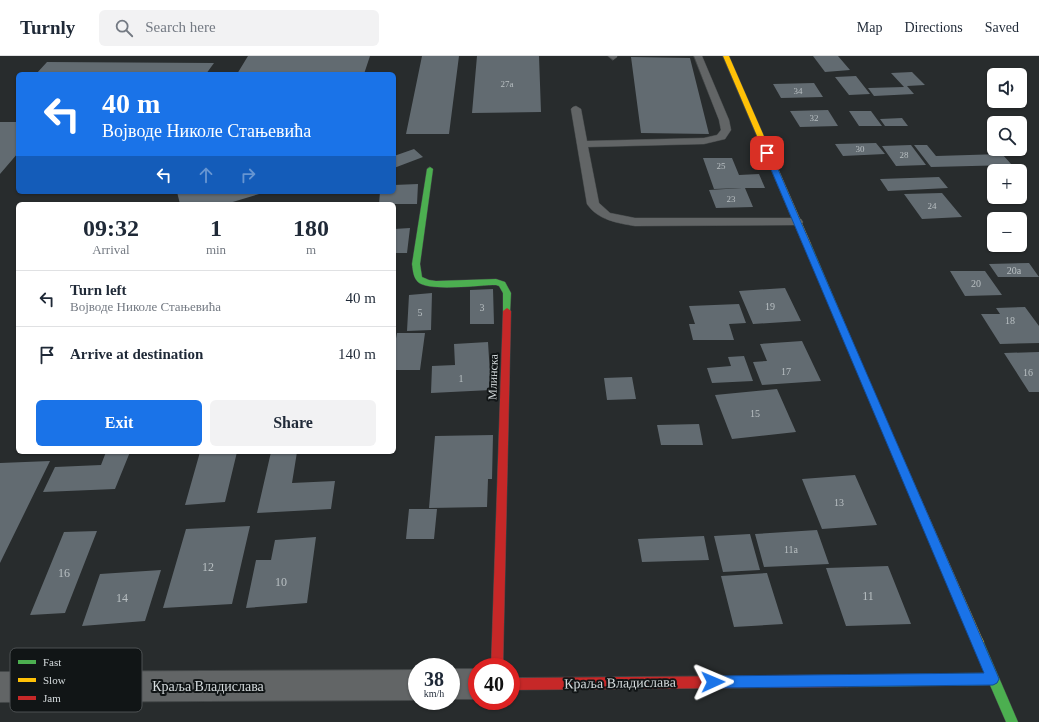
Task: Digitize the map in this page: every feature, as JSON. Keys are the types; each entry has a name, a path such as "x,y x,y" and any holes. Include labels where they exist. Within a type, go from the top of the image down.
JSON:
{"street":[{"path":"726,56 1012,722"},
{"name":"Млинска","path":"430,169 416,264 418,277 422,281 437,284 496,282 502,284 507,293 497,658"},
{"name":"Краља Владислава","path":"520,684 993,679"},
{"name":"Краља Владислава","path":"142,686 408,685"},
{"name":"Краља Владислава","path":"0,687 10,687"}],"lane":[{"path":"583,144 704,141 721,137 726,130 724,120 698,56"},
{"path":"576,109 594,204 597,210 621,220 635,222 797,222"}],"building":[{"path":"248,56 370,56 365,72 238,72"},
{"path":"422,56 459,56 449,134 406,134"},
{"path":"477,56 539,56 541,112 472,113"},
{"path":"813,56 838,56 850,70 825,72"},
{"path":"631,57 690,58 709,134 641,133"},
{"path":"47,62 214,63 207,72 38,72"},
{"path":"912,72 925,85 907,86 914,94 874,96 868,88 904,87 891,73"},
{"path":"856,76 870,94 849,95 835,77"},
{"path":"814,83 823,97 781,98 773,84"},
{"path":"828,110 838,126 800,127 790,111"},
{"path":"849,111 871,111 882,126 859,126"},
{"path":"902,118 908,126 885,126 880,119"},
{"path":"0,122 16,122 16,155 0,174"},
{"path":"876,143 885,154 843,156 835,144"},
{"path":"911,145 926,165 896,166 882,146"},
{"path":"914,145 927,145 936,156 987,154 987,156 1004,156 1011,164 987,164 987,166 931,167"},
{"path":"414,149 423,157 396,167 396,155"},
{"path":"703,158 732,158 739,175 759,174 765,188 745,188 753,207 716,208 709,190 742,188 714,189"},
{"path":"939,177 948,188 888,191 880,179"},
{"path":"418,184 417,204 379,202 380,194 396,194 396,185"},
{"path":"942,193 962,217 922,219 904,194"},
{"path":"178,194 259,194 233,202 180,202"},
{"path":"410,228 407,253 396,253 396,229"},
{"path":"1029,263 1039,277 998,277 989,264"},
{"path":"950,271 985,271 1002,295 965,296"},
{"path":"785,288 801,321 753,324 739,291"},
{"path":"493,289 494,324 470,324 470,290"},
{"path":"432,293 431,330 407,331 409,295"},
{"path":"739,304 746,323 729,324 734,340 693,340 689,324 695,324 689,306"},
{"path":"1025,307 1039,326 1039,343 1000,344 981,314 1000,314 996,308"},
{"path":"397,333 425,333 420,370 396,370"},
{"path":"802,341 821,381 762,385 753,362 767,361 760,344"},
{"path":"488,342 491,390 431,393 432,366 455,365 454,344"},
{"path":"1039,352 1039,392 1029,392 1004,353"},
{"path":"744,356 753,381 712,383 707,368 731,366 728,357"},
{"path":"632,377 636,399 607,400 604,378"},
{"path":"777,389 796,432 732,439 715,395"},
{"path":"699,424 703,445 661,445 657,425"},
{"path":"493,435 492,479 488,479 487,507 429,508 435,436"},
{"path":"105,454 129,454 115,489 43,492 55,467 101,465"},
{"path":"199,454 237,454 225,502 185,505"},
{"path":"271,454 297,454 292,483 335,481 331,509 257,513"},
{"path":"50,461 0,563 0,463"},
{"path":"855,475 877,525 822,529 802,479"},
{"path":"409,509 437,509 434,539 406,539"},
{"path":"250,526 232,604 163,608 186,529"},
{"path":"817,530 829,564 764,567 755,534"},
{"path":"97,531 65,613 30,615 64,532"},
{"path":"750,534 760,570 723,572 714,536"},
{"path":"704,536 709,560 642,562 638,539"},
{"path":"316,537 307,603 246,608 256,560 271,560 275,540"},
{"path":"888,566 911,624 846,626 826,568"},
{"path":"161,570 145,621 82,626 100,574"},
{"path":"767,573 783,624 734,627 721,576"}],"traffic: fast":[{"path":"430,169 416,264 417,274 420,280 436,284 496,282 502,284 507,293 507,311"},
{"path":"807,244 867,385"},
{"path":"978,642 1012,722"},
{"path":"847,681 993,679"}],"traffic: slow":[{"path":"726,56 807,244"},
{"path":"867,385 978,642"}],"traffic: jam":[{"path":"497,658 507,311"},
{"path":"520,684 847,681"}],"route":[{"path":"713,682 993,679 767,153"}]}
